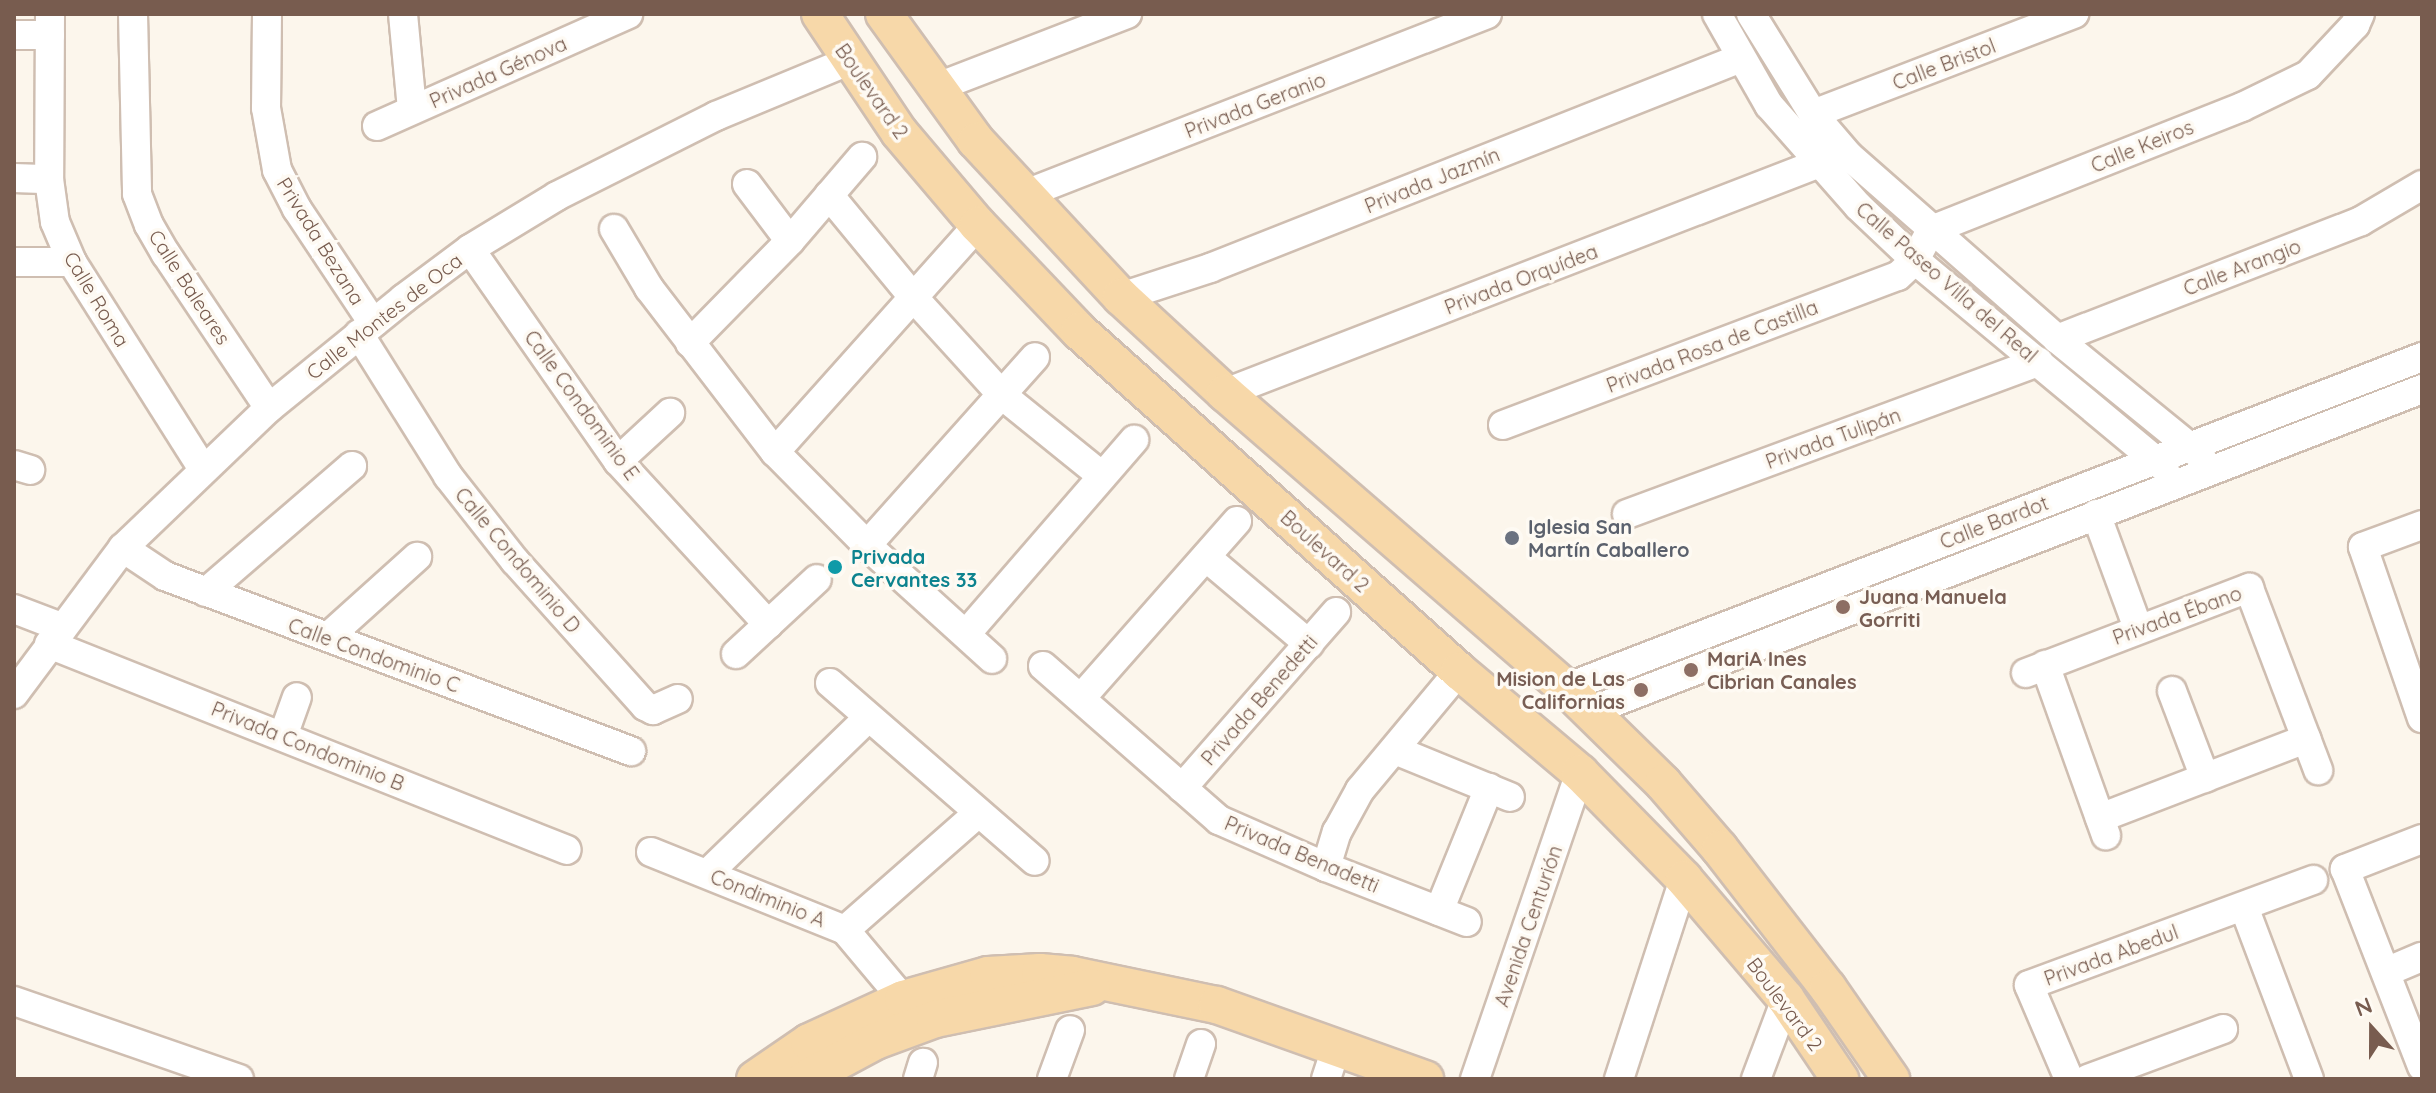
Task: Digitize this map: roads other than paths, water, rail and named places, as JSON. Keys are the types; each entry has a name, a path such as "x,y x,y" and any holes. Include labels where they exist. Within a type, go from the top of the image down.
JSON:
{"main road":[{"name":"Boulevard 2","path":"820,14 899,132 978,225 1079,331 1459,671 1580,773 1684,879 1786,999 1840,1079"},
{"path":"884,14 935,88 1023,195 1121,297 1225,393 1578,699 1663,783 1720,849 1828,988 1891,1079"},
{"path":"755,1079 809,1042 903,999 1001,974 1072,975 1217,1005 1332,1063 1425,1079"},
{"path":"805,1079 876,1041 935,1019 1105,984"}],"street":[{"name":"Calle Baleares","path":"133,14 137,194 149,225 166,254 269,408"},
{"name":"Privada Bezana","path":"267,14 266,108 277,170 366,329"},
{"name":"Privada Génova","path":"403,14 412,110"},
{"name":"Privada Génova","path":"377,126 628,14"},
{"path":"935,88 1127,14"},
{"name":"Privada Geranio","path":"1023,195 1487,14"},
{"name":"Calle Paseo Villa del Real","path":"1717,14 1769,105 1817,164 1915,260 2183,483"},
{"name":"Calle Paseo Villa del Real","path":"1751,14 1813,114 1849,156 2057,339 2217,470"},
{"name":"Calle Bristol","path":"1813,114 2074,14"},
{"name":"Calle Keiros","path":"1931,230 2242,107 2308,75 2355,25 2360,14"},
{"path":"14,35 50,25"},
{"name":"Calle Roma","path":"50,25 49,179 55,222 72,262 202,468"},
{"name":"Privada Jazmín","path":"1121,297 1210,268 1741,58"},
{"name":"Calle Montes de Oca","path":"14,694 55,635 123,548 202,468 269,408 470,249 557,196 690,130 849,61"},
{"path":"690,343 790,241 862,157"},
{"name":"Privada Orquídea","path":"1225,393 1817,164"},
{"path":"14,178 49,179"},
{"path":"747,184 790,241"},
{"name":"Calle Arangio","path":"2057,339 2361,221 2422,185"},
{"path":"829,195 913,297 1003,396 1102,476"},
{"path":"775,452 978,225"},
{"path":"614,229 649,288 775,452 867,545 992,659"},
{"path":"1915,260 1931,230"},
{"name":"Calle Condominio E","path":"470,249 618,461 768,624"},
{"name":"Privada Rosa de Castilla","path":"1503,425 1898,276 1915,260"},
{"path":"14,262 72,262"},
{"name":"Calle Condominio D","path":"366,329 448,476 515,561 645,706 653,710 678,699"},
{"path":"867,545 1035,357"},
{"name":"Privada Tulipán","path":"1627,514 2039,362"},
{"name":"Calle Bardot","path":"1578,699 2155,459 2421,362"},
{"name":"Calle Bardot","path":"1578,699 2183,483 2422,389"},
{"path":"618,461 670,413"},
{"path":"966,634 1134,440"},
{"path":"206,592 352,466"},
{"path":"2096,514 2138,628"},
{"path":"1081,698 1237,521"},
{"path":"2422,525 2363,547 2422,718"},
{"name":"Calle Condominio C","path":"123,548 165,576 631,751"},
{"path":"328,637 417,557"},
{"path":"1206,557 1309,644"},
{"path":"736,654 817,579"},
{"name":"Privada Ébano","path":"2306,739 2205,778 2104,827 2035,669 2249,588 2318,770"},
{"name":"Privada Condominio B","path":"14,609 55,635 283,736 567,850"},
{"name":"Privada Benedetti","path":"1182,788 1336,612"},
{"name":"Privada Benadetti","path":"1043,666 1219,820 1326,867 1467,922"},
{"path":"1326,867 1337,832 1360,790 1459,671"},
{"path":"830,683 868,718 927,763 978,813 1035,861"},
{"path":"2172,691 2205,778"},
{"path":"283,736 297,697"},
{"path":"708,873 868,718"},
{"path":"1395,750 1500,793 1439,911"},
{"name":"Avenida Centurión","path":"1475,1079 1580,773"},
{"path":"845,930 978,813"},
{"path":"2422,839 2345,869 2422,1066"},
{"name":"Condiminio A","path":"651,852 845,930 903,999"},
{"path":"1619,1079 1684,879"},
{"name":"Privada Abedul","path":"2069,1079 2029,985 2313,880"},
{"path":"2244,907 2309,1079"},
{"path":"2386,972 2422,957"},
{"path":"1756,1079 1786,999"},
{"path":"14,1001 239,1079"},
{"path":"2088,1079 2223,1029"},
{"path":"1052,1079 1070,1030"},
{"path":"1189,1079 1201,1044"}],"place":[{"name":"Iglesia San Martín Caballero","path":"1512,538"},
{"name":"Privada Cervantes 33","path":"835,567"},
{"name":"Juana Manuela Gorriti","path":"1843,607"},
{"name":"MariA Ines Cibrian Canales","path":"1691,670"},
{"name":"Mision de Las Californias","path":"1641,690"}]}
